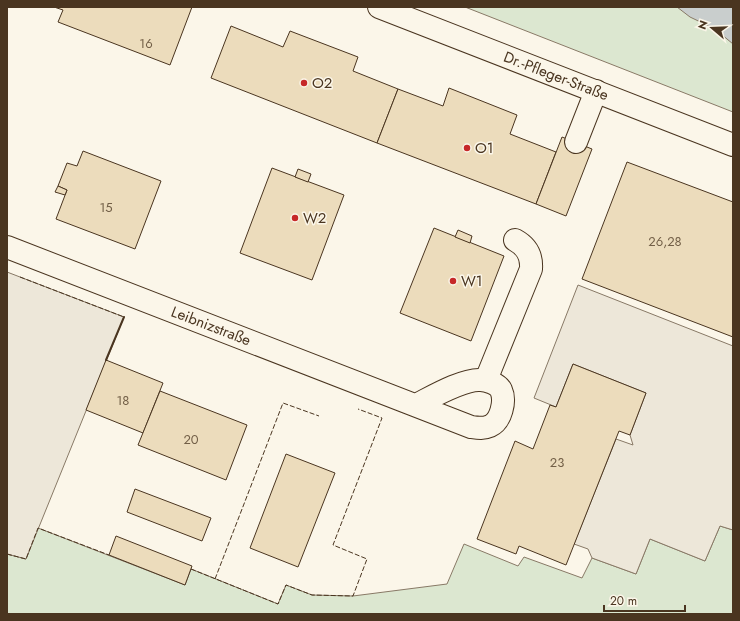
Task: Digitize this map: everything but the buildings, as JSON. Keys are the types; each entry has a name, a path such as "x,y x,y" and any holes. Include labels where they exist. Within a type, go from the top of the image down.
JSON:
{"street":[{"name":"Dr.-Pfleger-Straße","path":"379,7 733,144"},
{"path":"576,142 596,91"},
{"path":"416,405 454,387 471,381 486,380 531,269 531,259 527,249 515,240"},
{"name":"Leibnizstraße","path":"7,247 471,427 480,428 491,426 497,420 502,409 503,399 501,390 496,385 486,380"}],"green space":[{"path":"465,7 733,7 733,112"},
{"path":"720,526 733,530 733,614 7,614 7,554 26,559 38,528 185,585 191,569 278,604 286,585 312,595 353,596 447,584 464,544 518,566 524,557 582,578 592,558 636,574 650,539 705,561"}],"shaded area":[{"path":"677,7 733,7 733,44 715,29 690,17"},
{"path":"7,272 124,317 26,559 7,554"},
{"path":"578,285 733,346 733,530 720,526 705,561 650,539 636,574 592,558 588,549 574,544 616,439 633,445 630,435 646,393 573,364 556,407 534,398"}],"fence":[{"path":"20,277 124,317"},
{"path":"215,579 283,403 319,416"},
{"path":"191,569 278,604 286,585 312,595 353,596 367,559 333,545 382,418 358,409"},
{"path":"7,554 26,559 38,528 109,555"}],"wall":[{"path":"106,360 124,317"}],"place":[{"name":"O2","path":"304,83"},
{"name":"O1","path":"467,148"},
{"name":"W2","path":"295,218"},
{"name":"W1","path":"453,281"}]}
